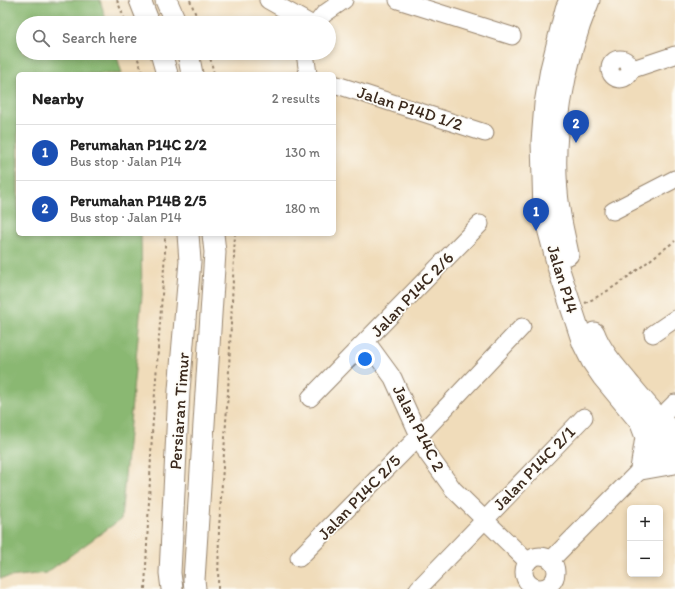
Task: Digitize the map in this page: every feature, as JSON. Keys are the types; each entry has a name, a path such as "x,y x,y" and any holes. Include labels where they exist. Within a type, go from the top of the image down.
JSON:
{"main road":[{"path":"140,0 146,16"},
{"path":"166,0 173,16"},
{"name":"Jalan P14","path":"589,0 581,18 559,105 556,141 559,209 571,268 596,338 605,354 660,422 673,447"},
{"name":"Jalan P14","path":"567,3 551,69 545,104 542,142 544,213 559,270 583,343 592,361 603,377 646,429 673,447"},
{"path":"163,60 166,72"},
{"path":"189,60 192,72"},
{"name":"Persiaran Timur","path":"172,589 170,573 179,390 190,261 188,236"},
{"name":"Persiaran Timur","path":"195,589 194,580 215,252 213,236"},
{"path":"640,421 646,436 642,469"},
{"path":"642,469 673,447"}],"street":[{"path":"268,0 297,16"},
{"path":"322,16 344,0"},
{"path":"398,0 512,36"},
{"path":"630,70 675,55"},
{"path":"306,60 308,72"},
{"name":"Jalan P14D 1/2","path":"336,85 485,132"},
{"path":"614,211 675,179"},
{"name":"Jalan P14C 2/6","path":"310,398 480,224"},
{"path":"653,334 675,319"},
{"name":"Jalan P14C 2/5","path":"299,558 419,436 522,327"},
{"name":"Jalan P14C 2","path":"366,341 393,378 428,453 453,490 528,562"},
{"name":"Jalan P14C 2/1","path":"418,589 584,417"},
{"path":"551,560 642,469"},
{"path":"542,556 551,560 556,570 557,585 550,584 541,588 531,585 527,581 524,572 528,562 536,557 542,556"}],"path":[{"path":"117,0 123,16"},
{"path":"190,0 196,16"},
{"path":"138,60 142,72"},
{"path":"211,60 214,72"},
{"path":"146,589 152,434 165,236"},
{"path":"218,589 219,528 228,392 235,236"},
{"path":"583,303 597,297 625,279 675,241"}],"green space":[{"path":"0,0 100,0 105,16 16,16 16,60 118,60 121,72 16,72 16,236 141,236 142,295 121,519 46,573 0,578"}],"place":[{"name":"Perumahan P14B 2/5","path":"576,143"},
{"name":"Perumahan P14C 2/2","path":"536,231"}]}
